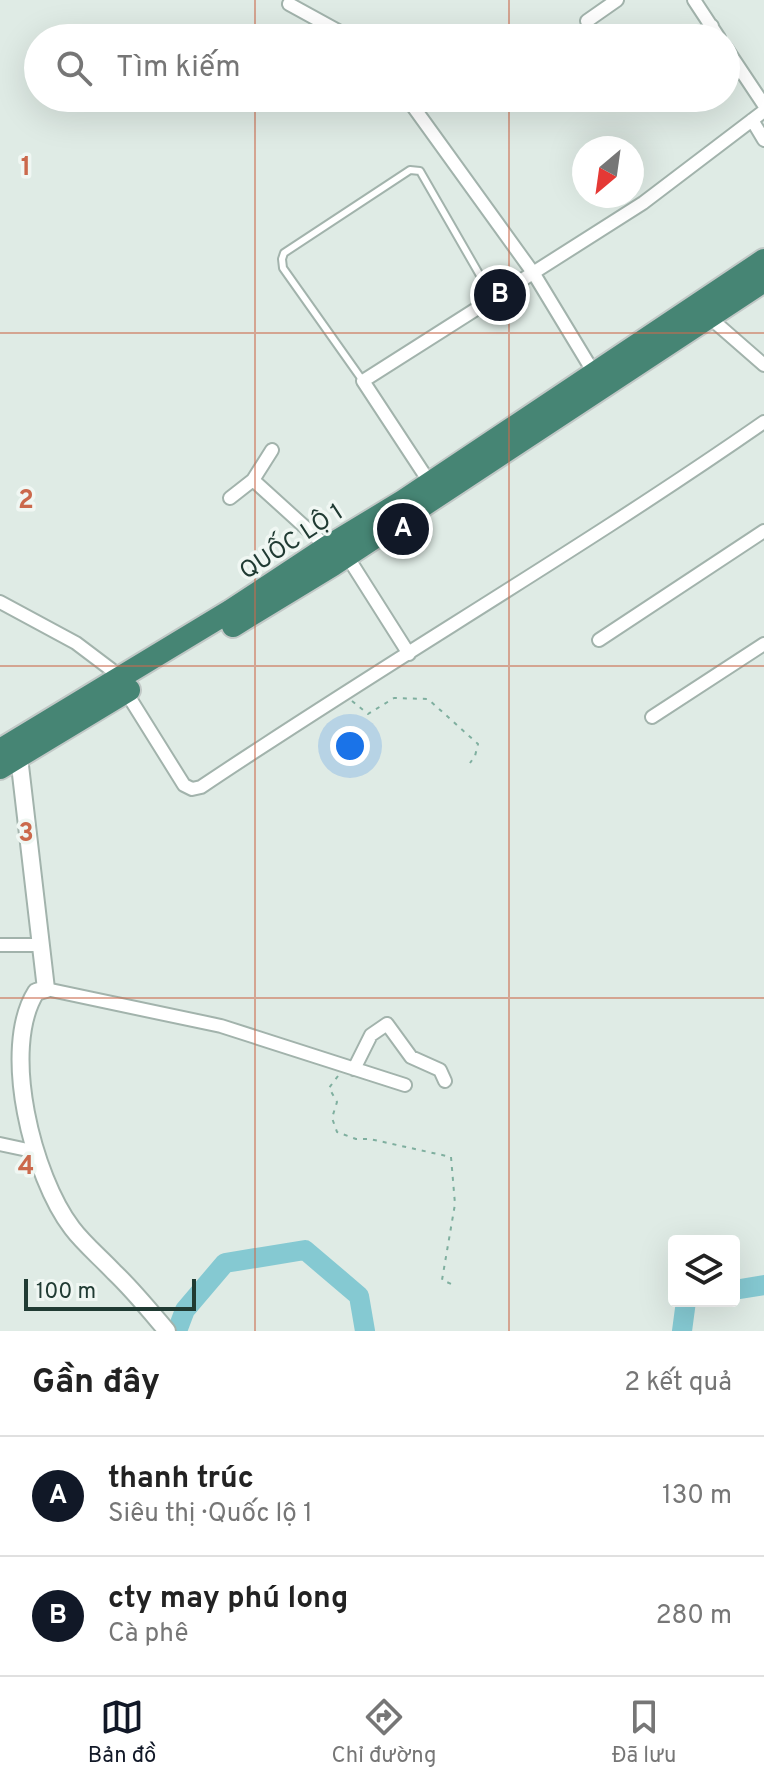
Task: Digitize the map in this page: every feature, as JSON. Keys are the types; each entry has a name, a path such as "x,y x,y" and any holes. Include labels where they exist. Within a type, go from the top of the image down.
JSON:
{"highway":[{"name":"QUỐC LỘ 1","path":"337,551 430,483 764,260"},
{"name":"QUỐC LỘ 1","path":"6,758 124,685 230,611 337,551 764,281"}],"street":[{"path":"587,21 617,0"},
{"path":"694,0 711,24"},
{"path":"289,4 325,24"},
{"path":"430,483 363,381 643,203 752,120 764,108 740,70"},
{"path":"417,112 534,274 594,373"},
{"path":"752,120 764,140"},
{"path":"709,317 764,365"},
{"path":"0,602 76,643 124,685 184,785 192,789 201,787 409,654 444,628 611,525 764,422"},
{"path":"230,498 253,480 272,450"},
{"path":"253,480 337,551 409,654"},
{"path":"599,640 764,531"},
{"path":"652,717 764,644"},
{"path":"6,758 42,945 46,989"},
{"path":"0,945 42,945"},
{"path":"163,1326 72,1229 56,1200 37,1152 23,1108 18,1076 22,1021 36,992 46,989 221,1026 405,1085"},
{"path":"354,1069 371,1035 387,1024 411,1057 440,1070 445,1081"},
{"path":"0,1144 37,1152"}],"lane":[{"path":"363,381 283,268 282,259 290,250 410,170 420,171 493,298"}],"path":[{"path":"345,693 368,714 394,698 428,699 478,744 470,763"},
{"path":"339,1064 340,1075 329,1088 337,1102 332,1118 337,1132 356,1139 370,1139 451,1157 455,1204 442,1280 456,1286"}],"waterway":[{"path":"177,1331 185,1310 225,1263 305,1250 359,1296 365,1331"},
{"path":"740,1289 764,1285"},
{"path":"682,1331 685,1307"}],"place":[{"name":"cty may phú long","path":"500,295"},
{"name":"thanh trúc","path":"403,529"}]}
